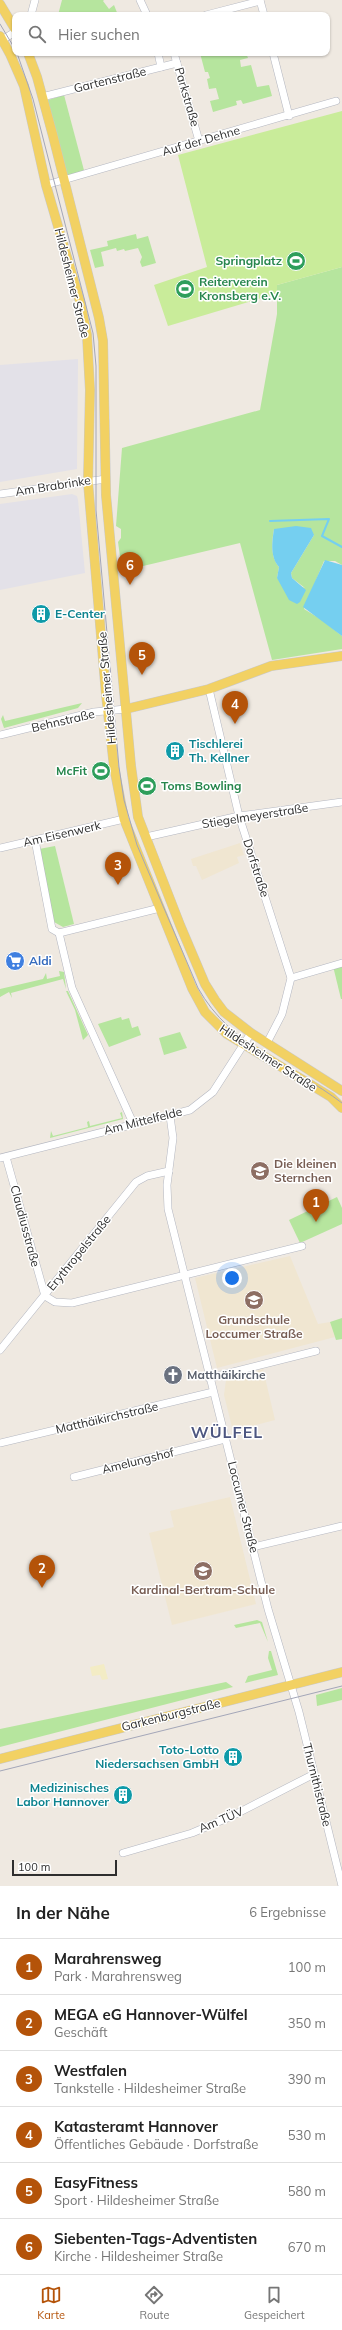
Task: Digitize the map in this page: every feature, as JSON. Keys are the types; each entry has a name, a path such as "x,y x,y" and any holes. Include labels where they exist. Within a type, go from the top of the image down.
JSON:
{"main road":[{"path":"0,4 12,25"},
{"name":"Hildesheimer Straße","path":"1,38 24,86 46,185 81,305 87,335 90,390 88,482 108,711 124,820 192,988 205,1012 227,1034 331,1097 342,1108"},
{"name":"Hildesheimer Straße","path":"29,56 65,181 103,340 106,479 126,709 138,817 205,984 224,1012 251,1033 342,1091"},
{"path":"126,709 209,689 271,666 342,656"},
{"name":"Garkenburgstraße","path":"0,1759 342,1672"}],"street":[{"path":"32,12 34,0"},
{"path":"140,0 146,12"},
{"path":"218,12 260,1 263,12"},
{"path":"1,38 12,32"},
{"name":"Parkstraße","path":"159,56 161,67"},
{"name":"Parkstraße","path":"175,56 200,141"},
{"path":"274,56 289,116"},
{"name":"Gartenstraße","path":"42,97 177,63"},
{"name":"Auf der Dehne","path":"65,181 336,101"},
{"path":"46,185 65,181"},
{"name":"Am Brabrinke","path":"0,494 106,479"},
{"name":"Dorfstraße","path":"209,689 239,816 291,978"},
{"name":"Behnstraße","path":"0,735 108,711 126,709"},
{"name":"Stiegelmeyerstraße","path":"146,837 239,816 342,802"},
{"name":"Am Eisenwerk","path":"0,848 124,820"},
{"path":"34,840 52,929 59,933 160,908"},
{"path":"59,933 72,988 133,1123"},
{"path":"267,1043 282,1014 291,978 342,963"},
{"name":"Am Mittelfelde","path":"3,1157 133,1123 170,1116 190,1110 213,1092 251,1033"},
{"name":"Loccumer Straße","path":"170,1116 173,1138 169,1171 168,1209 183,1274 268,1609 291,1685"},
{"name":"Claudiusstraße","path":"3,1157 44,1296"},
{"name":"Erythropelstraße","path":"0,1350 136,1182 147,1176 169,1171"},
{"path":"44,1296 55,1302 65,1304 302,1246"},
{"path":"210,1378 316,1351"},
{"name":"Matthäikirchstraße","path":"0,1443 213,1392"},
{"name":"Amelungshof","path":"74,1477 225,1439"},
{"path":"253,1547 342,1526"},
{"name":"Thurnithistraße","path":"291,1685 342,1886"},
{"name":"Am TÜV","path":"123,1853 186,1834 220,1821 314,1774"}],"shaded area":[{"path":"78,359 77,469 0,482 0,365"},
{"path":"72,494 77,496 78,500 85,573 0,590 0,504"},
{"path":"240,843 244,855 237,857 239,863 202,880 196,866 193,866 191,859"},
{"name":"Grundschule Loccumer Straße","path":"290,1256 318,1324 330,1322 335,1337 217,1368 195,1278"},
{"path":"263,1369 275,1420 233,1431 224,1395 226,1380"},
{"name":"Kardinal-Bertram-Schule","path":"230,1497 256,1604 172,1625 149,1533 174,1527 170,1511"}],"green space":[{"path":"62,0 104,0 103,1 109,9 114,5 117,12 59,12"},
{"path":"201,56 247,56 248,58 240,60 241,67 251,65 257,87 269,85 272,96 243,104 241,100 236,101 237,105 213,112 210,101 219,99 216,88 209,89 207,79 210,78 208,72 205,72"},
{"path":"64,95 85,174 66,178 45,101"},
{"path":"342,111 342,267 277,285 277,295 275,294 168,326 154,285 207,267 178,155"},
{"path":"136,234 137,239 148,236 156,263 142,267 140,262 142,257 138,248 117,251 116,248 101,252 104,266 95,268 90,250 108,246 107,241"},
{"path":"342,267 342,565 335,561 324,561 304,609 322,620 342,636 342,649 272,660 240,543 122,571 118,542 121,538 121,529 116,526 122,448 260,410 277,314 277,285","holes":["274,529 314,535 291,573 292,578 305,588 277,578 279,567 274,559 272,549"]},
{"path":"82,703 78,708 4,728 1,719 3,715 5,721"},
{"path":"55,846 74,924 63,927 54,922 39,849"},
{"path":"342,963 342,999 341,999 333,966"},
{"path":"59,971 64,972 66,989 63,979 11,993 12,998 9,992 0,997 0,989 43,979 46,973 47,979 60,976"},
{"path":"66,991 68,991 88,1035 83,1040 75,1010"},
{"path":"121,1017 122,1020 129,1018 132,1028 138,1026 141,1035 109,1047 98,1024"},
{"path":"180,1032 187,1048 164,1055 159,1038"},
{"path":"122,1112 123,1119 50,1138 51,1131 53,1136 88,1127 87,1122 89,1121 90,1126 122,1118 120,1113"},
{"path":"337,1197 342,1208 342,1224 300,1243 289,1220"},
{"path":"342,1318 342,1339 336,1340 330,1322"},
{"path":"257,1620 262,1622 268,1642 260,1623 236,1628 234,1625"},
{"path":"269,1651 271,1651 278,1675 245,1683 248,1676 272,1670 268,1658"},
{"path":"226,1682 233,1687 0,1747 0,1729"},
{"path":"342,1688 342,1700 317,1706 316,1695"}],"sand":[{"path":"104,1664 108,1679 102,1680 100,1675 92,1676 90,1667"}],"water":[{"path":"296,526 311,528 314,535 291,573 292,578 306,590 300,602 297,604 289,600 277,578 279,567 274,559 272,549 274,529"},
{"path":"325,560 342,565 342,636 303,607"}],"waterway":[{"path":"270,521 329,519 322,536 342,547"}],"tram line":[{"path":"0,24 12,44"},
{"path":"18,56 33,99 93,333 96,366 96,510 119,767 124,800 137,845 198,988 212,1008 227,1025 245,1040 263,1053 323,1089 342,1103"},
{"path":"0,1771 342,1686"}],"place":[{"name":"Springplatz","path":"296,261"},
{"name":"Reiterverein Kronsberg e.V.","path":"185,289"},
{"name":"Siebenten-Tags-Adventisten","path":"130,585"},
{"name":"E-Center","path":"41,614"},
{"name":"EasyFitness","path":"142,675"},
{"name":"Katasteramt Hannover","path":"235,724"},
{"name":"Tischlerei Th. Kellner","path":"175,751"},
{"name":"McFit","path":"101,771"},
{"name":"Toms Bowling","path":"147,786"},
{"name":"Westfalen","path":"118,885"},
{"name":"Aldi","path":"15,961"},
{"name":"Die kleinen Sternchen","path":"260,1171"},
{"name":"Marahrensweg","path":"316,1222"},
{"name":"Grundschule Loccumer Straße","path":"254,1300"},
{"name":"Matthäikirche","path":"173,1375"},
{"name":"Kardinal-Bertram-Schule","path":"203,1571"},
{"name":"MEGA eG Hannover-Wülfel","path":"42,1588"},
{"name":"Toto-Lotto Niedersachsen GmbH","path":"233,1757"},
{"name":"Medizinisches Labor Hannover","path":"123,1795"}],"district":[{"name":"WÜLFEL","path":"227,1432"}]}
